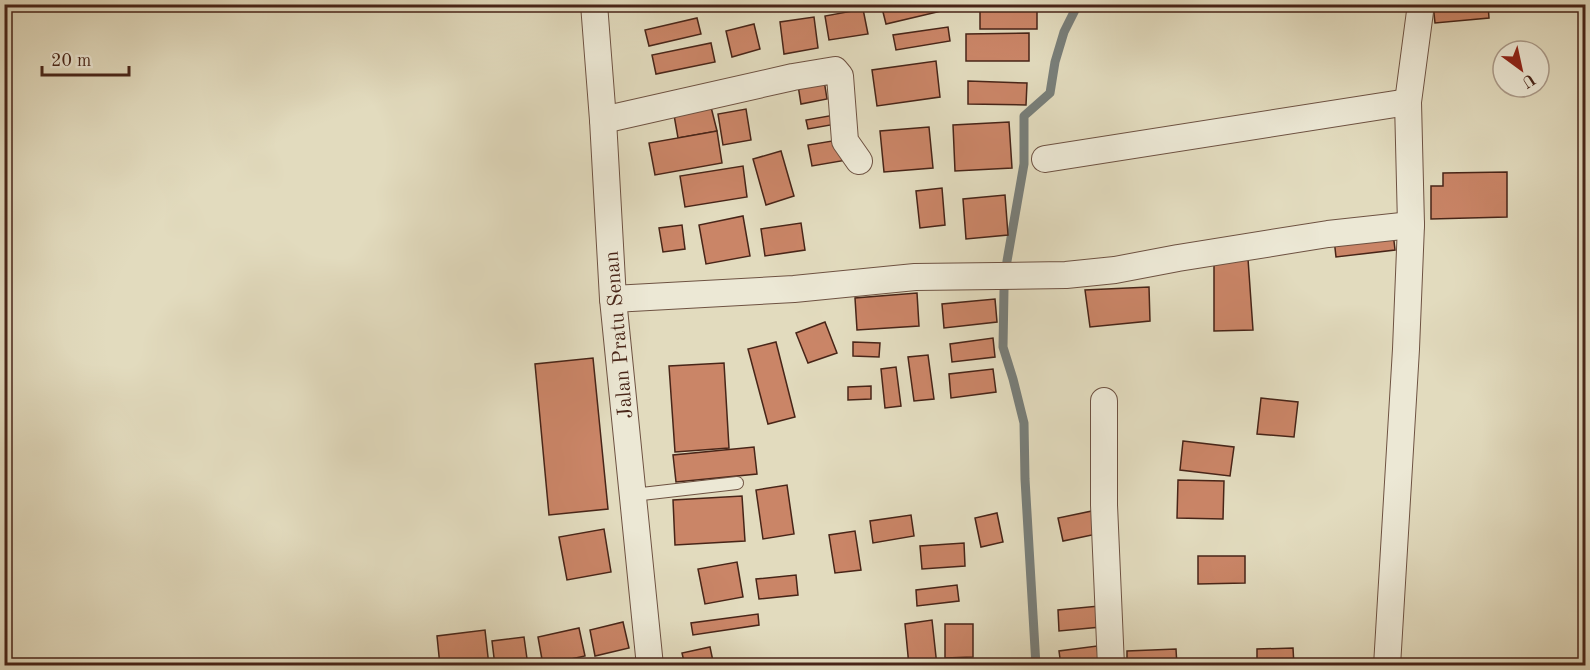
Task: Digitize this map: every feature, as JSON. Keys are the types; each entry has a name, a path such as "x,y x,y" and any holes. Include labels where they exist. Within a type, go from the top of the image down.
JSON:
{"street":[{"name":"Jalan Pratu Senan","path":"594,4 613,299 650,666"},
{"path":"1387,666 1402,436 1411,225 1408,102 1420,4"},
{"path":"603,120 793,76 835,70 840,76 845,141 859,161"},
{"path":"1045,159 1408,102"},
{"path":"613,299 794,289 915,277 1066,275 1115,270 1246,246 1328,234 1411,225"},
{"path":"1104,401 1104,505 1111,666"}],"lane":[{"path":"633,495 737,483"}],"building":[{"path":"881,4 949,4 950,9 886,24"},
{"path":"980,4 1037,4 1037,29 980,29"},
{"path":"1433,4 1488,4 1489,18 1435,23"},
{"path":"863,9 868,34 829,40 825,16"},
{"path":"814,17 818,48 784,54 780,22"},
{"path":"697,18 701,34 649,46 645,30"},
{"path":"754,24 760,49 732,57 726,31"},
{"path":"948,27 950,41 896,50 893,35"},
{"path":"1029,33 1029,61 966,61 966,34"},
{"path":"711,43 715,62 656,74 652,55"},
{"path":"936,61 940,97 877,106 872,70"},
{"path":"823,74 827,99 801,104 797,79"},
{"path":"968,81 1027,83 1026,105 968,104"},
{"path":"711,107 717,131 678,138 674,115"},
{"path":"746,109 751,140 723,145 718,114"},
{"path":"840,114 842,123 808,129 806,120"},
{"path":"1009,122 1012,168 955,171 953,125"},
{"path":"929,127 933,168 884,172 880,131"},
{"path":"717,131 722,163 655,175 649,143"},
{"path":"844,139 847,160 812,166 808,145"},
{"path":"781,151 794,196 766,205 753,159"},
{"path":"743,166 747,197 685,207 680,176"},
{"path":"1507,172 1507,217 1431,219 1431,186 1443,186 1443,173"},
{"path":"942,188 945,225 920,228 916,191"},
{"path":"1005,195 1008,235 966,239 963,199"},
{"path":"743,216 750,256 706,264 699,225"},
{"path":"801,223 805,250 765,256 761,229"},
{"path":"682,225 685,249 663,252 659,228"},
{"path":"1393,232 1395,250 1336,257 1334,239"},
{"path":"1248,259 1253,330 1214,331 1214,264"},
{"path":"1149,287 1150,321 1090,327 1085,290"},
{"path":"917,293 919,326 857,330 855,298"},
{"path":"995,299 997,322 944,328 942,304"},
{"path":"825,322 837,353 808,363 796,333"},
{"path":"993,338 995,357 952,362 950,344"},
{"path":"776,342 795,417 768,424 748,349"},
{"path":"853,342 880,343 879,357 853,356"},
{"path":"928,355 934,399 914,401 908,357"},
{"path":"593,358 608,509 549,515 535,364"},
{"path":"724,363 729,448 675,452 669,366"},
{"path":"896,367 901,406 885,408 881,369"},
{"path":"993,369 996,392 951,398 949,374"},
{"path":"871,386 871,399 848,400 848,387"},
{"path":"1261,398 1298,402 1294,437 1257,434"},
{"path":"1183,441 1234,447 1230,476 1180,470"},
{"path":"754,447 757,474 676,482 673,455"},
{"path":"1178,480 1224,481 1223,519 1177,518"},
{"path":"787,485 794,534 763,539 756,490"},
{"path":"742,496 745,541 675,545 673,500"},
{"path":"1092,511 1097,534 1063,541 1058,518"},
{"path":"997,513 1003,542 981,547 975,518"},
{"path":"911,515 914,536 873,543 870,521"},
{"path":"604,529 611,572 567,580 559,537"},
{"path":"855,531 861,570 835,573 829,535"},
{"path":"964,543 965,566 922,569 920,546"},
{"path":"1198,556 1245,556 1245,583 1198,584"},
{"path":"737,562 743,597 705,604 698,569"},
{"path":"796,575 798,595 759,599 756,579"},
{"path":"957,585 959,601 917,606 916,590"},
{"path":"1099,606 1101,627 1059,631 1058,610"},
{"path":"758,614 759,625 693,635 691,623"},
{"path":"932,620 937,666 909,666 905,624"},
{"path":"623,622 629,648 595,656 590,630"},
{"path":"945,624 973,624 973,657 945,658"},
{"path":"579,628 585,656 543,665 538,637"},
{"path":"485,630 489,666 440,666 437,636"},
{"path":"524,637 528,666 495,666 492,641"},
{"path":"1097,646 1099,664 1061,666 1059,651"},
{"path":"710,647 714,666 685,666 682,653"},
{"path":"1293,648 1294,666 1257,666 1257,649"},
{"path":"1176,649 1177,666 1127,666 1127,651"},
{"path":"807,660 808,666 782,665"}],"waterway":[{"path":"1036,666 1024,423 1003,347 1004,290 1024,164 1024,116 1050,93 1055,62 1064,32 1078,4"}]}
